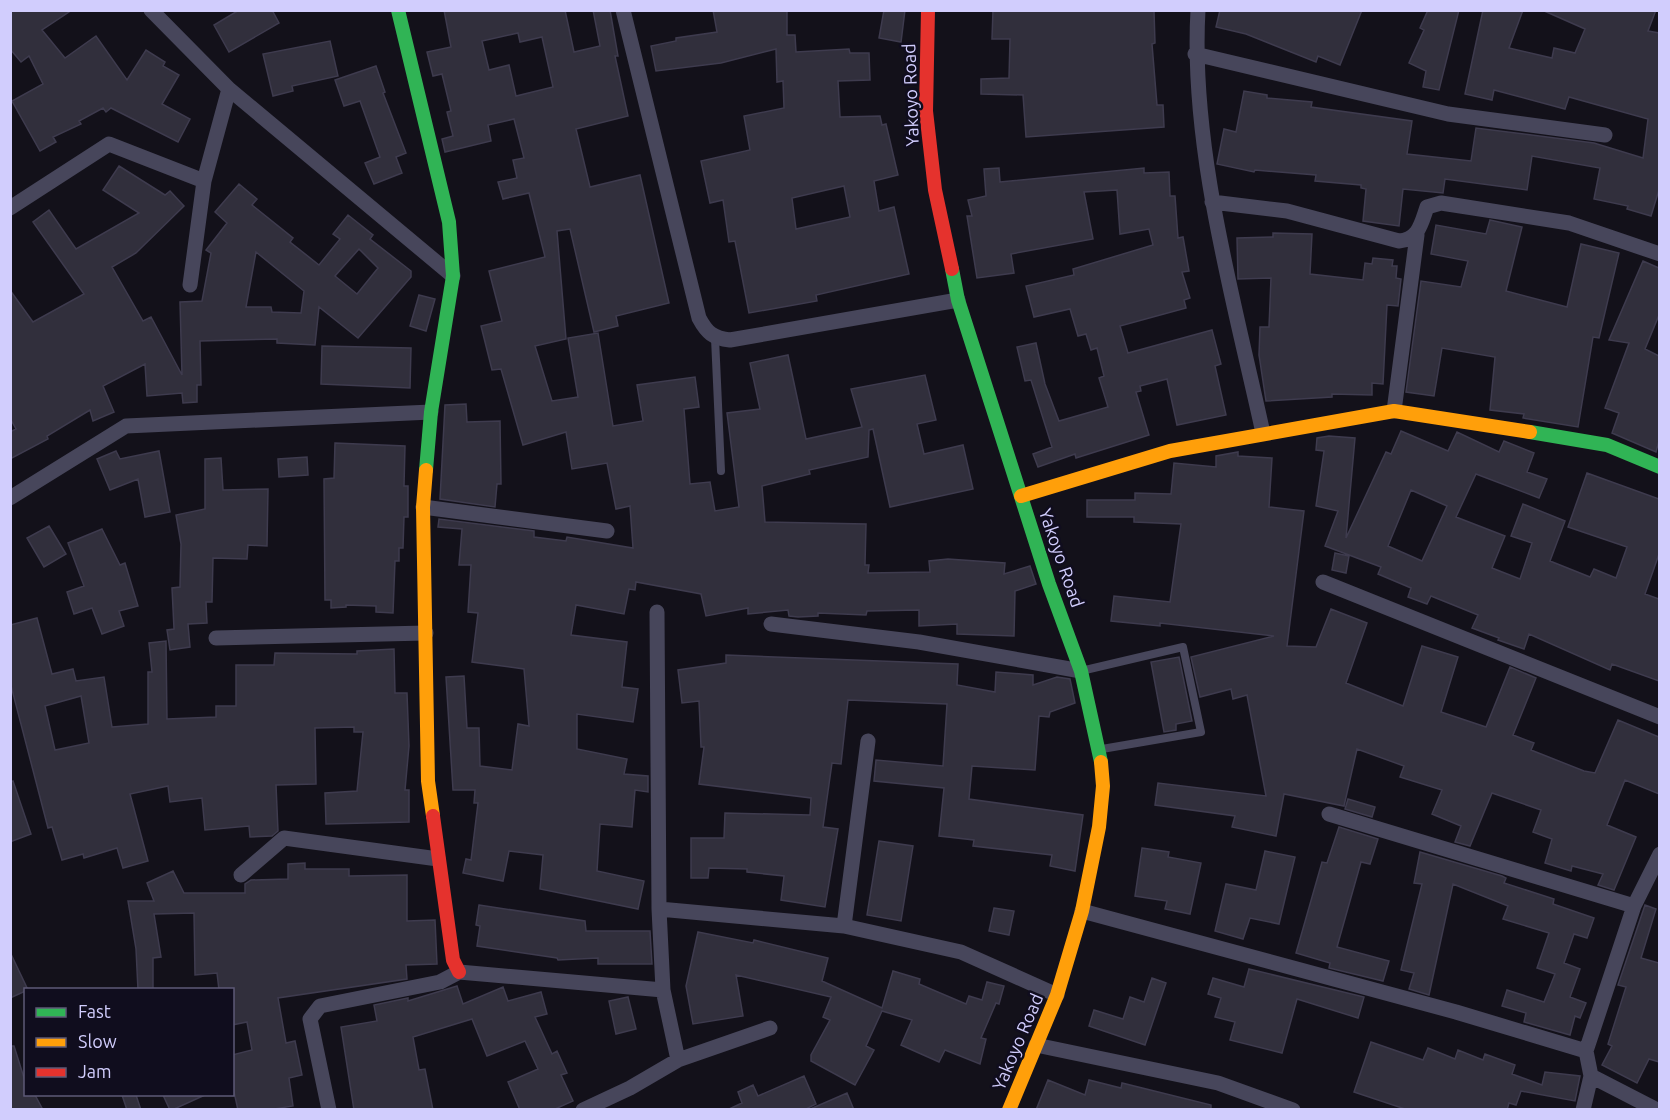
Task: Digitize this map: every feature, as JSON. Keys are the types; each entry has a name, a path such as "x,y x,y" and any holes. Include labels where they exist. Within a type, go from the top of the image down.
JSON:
{"street":[{"path":"151,10 229,89 453,276"},
{"path":"398,10 449,222 453,276 431,412 423,507 428,782 453,960 459,972"},
{"path":"623,10 699,318 706,330 715,338 730,340 958,300"},
{"name":"Yakoyo Road","path":"928,10 926,111 935,190 958,300 1021,496 1081,671 1100,749 1103,786 1099,827 1082,911 1057,995 1009,1110"},
{"path":"1198,10 1195,54 1212,202 1263,434"},
{"path":"1195,54 1448,114 1605,135"},
{"path":"190,285 204,181 229,89"},
{"path":"10,208 109,144 204,181"},
{"path":"1212,202 1287,212 1399,241 1408,240 1416,235"},
{"path":"1394,411 1416,235 1427,207 1441,203 1569,223 1659,254"},
{"path":"1021,496 1170,451 1394,411 1444,417 1607,445 1659,467"},
{"path":"10,498 126,426 431,412"},
{"path":"423,507 607,531"},
{"path":"1323,582 1659,717"},
{"path":"657,612 659,909 663,990 678,1060"},
{"path":"771,624 919,642 1081,671"},
{"path":"216,638 426,633"},
{"path":"844,926 868,741"},
{"path":"1329,814 1634,906"},
{"path":"241,875 284,838 438,859"},
{"path":"1583,1110 1591,1076 1586,1051 1634,906 1659,854"},
{"path":"659,909 844,926 961,952 1057,995"},
{"path":"1082,911 1456,1012 1586,1051"},
{"path":"329,1110 310,1019 320,1006 440,982 459,972 663,990"},
{"path":"583,1110 630,1088 678,1060 770,1028"},
{"path":"1036,1045 1218,1083 1293,1110"},
{"path":"1591,1076 1657,1110"}],"lane":[{"path":"715,338 721,471"},
{"path":"1081,671 1183,647 1201,732 1100,749"}],"building":[{"path":"10,10 72,10 42,30 65,58 96,36 127,80 146,50 165,62 163,66 179,75 162,104 190,119 178,142 111,108 106,112 103,108 79,121 81,124 53,137 56,142 40,151 12,101 43,84 29,56 21,62 10,49"},
{"path":"239,10 272,10 279,23 229,52 214,25"},
{"path":"444,10 565,10 574,52 600,46 593,10 610,10 618,56 615,56 628,116 576,129 590,187 640,175 669,303 616,316 618,326 594,332 570,229 557,231 566,339 535,346 552,401 578,397 568,338 598,333 613,426 643,421 637,385 695,377 699,407 684,409 690,484 710,482 715,511 739,507 727,413 760,409 750,363 788,355 806,439 862,427 851,389 925,375 936,420 917,424 924,454 963,445 973,489 890,507 873,429 869,430 868,457 809,470 810,474 762,486 765,522 866,524 865,565 869,565 868,573 930,572 929,561 948,559 1005,563 1004,574 1030,566 1036,584 1015,591 1014,636 957,634 957,624 919,626 919,610 867,611 866,615 818,613 818,616 798,617 789,616 788,610 748,614 748,608 706,616 701,594 636,582 635,590 629,589 624,614 576,605 571,635 627,642 622,687 638,689 633,722 577,714 577,749 627,759 624,774 648,776 648,792 635,790 632,827 600,824 597,871 644,881 638,909 540,889 543,855 509,851 503,881 463,873 466,859 471,860 478,803 474,803 475,790 453,790 446,677 464,676 467,728 479,728 480,766 512,770 518,724 529,726 524,669 472,662 478,613 468,612 471,565 459,565 462,529 438,527 439,519 534,531 534,537 566,541 567,537 633,548 630,506 616,509 607,463 572,469 566,432 523,445 501,369 492,370 481,326 502,321 489,271 545,257 529,193 503,199 498,182 517,178 513,160 524,158 514,119 488,125 491,141 445,152 442,139 453,136 447,112 451,111 442,74 433,76 427,52 451,47","holes":["518,33 520,42 542,37 553,87 516,96 509,65 489,70 482,41"]},
{"path":"713,10 787,10 787,35 795,35 796,52 849,49 850,53 869,53 870,80 838,81 840,117 880,116 882,125 886,124 898,175 874,181 879,211 894,207 909,274 816,295 817,301 749,313 735,241 729,242 723,200 710,203 701,161 750,150 744,116 784,108 783,81 777,82 776,49 721,63 656,71 651,46 676,41 676,38 717,32","holes":["844,186 850,217 796,229 792,198"]},
{"path":"884,10 905,10 901,42 879,38"},
{"path":"993,10 1154,11 1155,43 1152,44 1157,105 1163,105 1164,127 1026,137 1023,95 981,94 981,79 1009,78 1010,39 992,39"},
{"path":"1220,10 1362,10 1340,65 1318,56 1316,62 1246,34 1216,27"},
{"path":"1428,10 1459,10 1439,90 1423,87 1426,71 1409,63 1424,30 1420,28"},
{"path":"1483,10 1523,10 1509,48 1552,58 1554,48 1575,53 1585,29 1542,10 1656,10 1648,31 1659,33 1659,190 1651,216 1627,209 1628,206 1594,199 1600,168 1532,156 1527,190 1445,179 1443,193 1403,189 1399,226 1363,221 1366,189 1361,188 1361,185 1315,181 1316,175 1255,170 1254,172 1217,164 1224,129 1236,132 1244,91 1267,95 1267,98 1312,102 1311,107 1412,121 1407,154 1471,161 1476,128 1594,143 1643,158 1648,119 1569,97 1565,109 1494,90 1492,100 1465,94"},
{"path":"330,41 338,76 292,86 293,91 273,96 263,54"},
{"path":"376,66 385,92 383,93 406,153 396,157 402,173 374,184 365,163 380,157 360,101 344,106 335,80"},
{"path":"119,166 165,195 170,191 184,206 136,253 112,267 143,321 151,317 182,375 180,302 202,301 211,253 206,250 227,223 215,212 239,184 257,199 252,205 293,238 290,242 319,265 340,239 333,234 348,215 373,235 370,239 411,271 411,277 358,338 319,307 315,345 277,343 277,339 200,341 201,385 197,385 197,402 183,403 182,393 147,396 145,364 103,386 114,412 93,421 90,410 47,436 48,439 10,459 10,432 16,429 10,418 10,290 33,322 84,294 33,222 49,210 76,249 139,213 103,190","holes":["359,249 378,268 357,294 335,276","256,252 304,291 301,313 272,312 271,307 246,307"]},
{"path":"999,168 1000,182 1144,168 1144,173 1169,172 1170,196 1175,196 1178,238 1183,237 1189,271 1182,272 1190,298 1184,300 1186,308 1120,326 1128,353 1212,330 1221,364 1215,366 1226,415 1177,425 1167,379 1140,386 1141,391 1136,392 1149,435 1076,458 1075,454 1038,467 1033,454 1052,447 1031,380 1025,381 1017,347 1036,343 1045,384 1059,421 1108,407 1099,378 1104,376 1097,348 1091,350 1086,334 1078,336 1070,309 1034,317 1026,286 1074,275 1073,269 1153,245 1149,229 1120,234 1117,190 1084,192 1093,239 1011,254 1014,273 977,278 967,216 972,216 968,200 986,196 984,169"},
{"path":"1490,220 1522,227 1506,291 1567,307 1581,244 1619,253 1599,338 1593,337 1578,427 1523,418 1524,414 1490,410 1495,357 1442,348 1434,396 1406,392 1421,281 1461,287 1468,261 1431,254 1436,225 1486,234"},
{"path":"1273,233 1312,234 1310,274 1363,280 1365,263 1372,264 1373,258 1393,260 1392,266 1397,266 1396,278 1401,279 1398,306 1387,305 1383,384 1372,383 1372,395 1332,394 1332,397 1266,401 1259,355 1260,327 1269,327 1271,278 1238,279 1237,238 1273,237"},
{"path":"1643,261 1659,268 1659,315 1645,349 1659,356 1659,441 1656,452 1612,433 1619,413 1605,408 1629,343 1609,340"},
{"path":"419,295 435,299 426,331 410,326"},
{"path":"322,346 411,348 410,388 321,384"},
{"path":"466,404 467,422 500,421 501,484 497,484 495,507 440,499 445,405"},
{"path":"1401,431 1448,451 1457,432 1499,452 1504,441 1534,453 1527,472 1547,479 1539,498 1476,474 1456,517 1505,536 1492,568 1520,579 1532,543 1511,536 1523,504 1565,521 1550,561 1590,577 1594,569 1616,578 1627,547 1568,527 1587,473 1659,499 1659,554 1645,594 1659,599 1659,681 1612,664 1610,670 1529,634 1524,649 1498,640 1499,638 1472,628 1478,615 1431,596 1427,604 1408,597 1411,588 1378,574 1381,567 1325,546 1338,511 1316,506 1324,451 1316,450 1317,438 1329,436 1355,438 1346,538 1386,452 1391,454","holes":["1411,490 1447,506 1422,561 1388,546"]},
{"path":"335,443 405,446 404,486 408,486 408,517 404,517 403,548 399,548 399,561 395,561 393,613 376,612 376,606 346,605 346,607 331,608 331,600 325,600 324,479 334,478"},
{"path":"116,451 120,459 159,451 170,512 145,517 138,479 110,490 97,459"},
{"path":"1238,452 1238,456 1272,458 1269,507 1304,511 1287,646 1316,647 1331,609 1367,623 1346,683 1403,706 1422,646 1458,657 1441,712 1486,727 1510,667 1536,678 1513,735 1534,743 1531,750 1584,771 1595,773 1618,720 1659,737 1659,794 1625,780 1607,825 1636,837 1614,890 1598,885 1603,874 1572,866 1571,871 1545,863 1552,839 1533,832 1541,810 1492,793 1470,846 1455,842 1461,826 1432,814 1442,790 1400,777 1404,766 1357,749 1344,806 1284,794 1276,836 1232,827 1235,816 1155,805 1158,783 1266,796 1247,695 1233,699 1231,689 1200,697 1191,657 1274,636 1160,623 1160,626 1111,621 1114,596 1170,602 1181,524 1134,522 1134,517 1087,517 1087,500 1135,500 1135,493 1171,494 1174,463 1216,467 1216,456"},
{"path":"307,457 308,475 279,477 278,459"},
{"path":"221,458 223,490 268,489 267,546 248,545 247,559 213,558 212,602 206,602 207,623 188,624 190,647 170,650 167,630 174,629 172,588 180,587 181,544 176,515 205,509 205,459"},
{"path":"49,526 66,554 44,567 27,538"},
{"path":"102,529 120,565 125,563 138,606 119,611 124,626 102,634 92,608 74,614 67,592 84,586 68,543"},
{"path":"1335,553 1349,556 1346,573 1332,570"},
{"path":"37,618 52,674 73,669 76,681 104,677 112,727 148,724 148,672 152,672 149,643 166,641 167,719 216,717 216,706 236,706 236,665 274,665 275,653 357,654 357,651 394,649 395,693 407,693 409,746 405,790 409,790 409,822 326,824 325,793 357,791 363,732 354,732 354,727 315,728 316,784 276,785 278,831 272,836 250,837 249,826 205,830 202,798 170,802 168,786 130,794 148,861 123,868 117,848 84,858 83,854 62,860 52,827 48,828 10,682 10,625","holes":["81,696 89,743 55,750 45,706"]},
{"path":"726,655 958,664 957,685 995,692 996,672 1033,675 1033,685 1057,677 1070,679 1075,703 1050,712 1049,717 1039,716 1035,770 972,766 969,799 1083,815 1075,871 1050,866 1052,855 973,846 974,840 939,836 944,788 874,781 876,760 943,766 947,704 848,700 841,764 832,763 823,827 838,829 825,907 781,900 784,876 747,872 747,869 709,868 708,878 691,878 691,838 724,838 725,813 810,815 811,798 699,784 704,747 701,747 699,701 682,703 678,670 726,663"},
{"path":"1179,657 1192,721 1176,724 1176,730 1164,732 1151,662"},
{"path":"13,781 31,834 10,842 10,782"},
{"path":"1348,799 1375,807 1372,817 1345,809"},
{"path":"1339,827 1378,839 1370,864 1361,862 1337,947 1389,961 1383,981 1329,968 1330,963 1296,953 1322,862 1327,863"},
{"path":"879,841 913,846 901,921 867,915"},
{"path":"1142,848 1169,852 1168,857 1201,863 1190,914 1165,909 1167,901 1135,896"},
{"path":"1265,851 1295,857 1279,924 1250,918 1243,939 1215,931 1226,884 1256,890"},
{"path":"1420,852 1502,876 1506,878 1504,883 1554,899 1553,904 1594,918 1587,938 1574,934 1564,963 1580,969 1570,997 1586,1003 1580,1018 1575,1016 1570,1035 1524,1022 1526,1013 1502,1006 1507,990 1544,1002 1555,974 1537,968 1549,933 1503,919 1508,906 1453,884 1429,995 1409,989 1414,973 1401,970 1422,884 1414,883"},
{"path":"305,863 305,869 349,869 349,876 407,875 407,921 435,920 437,964 406,965 407,979 278,998 286,1043 295,1041 302,1075 289,1078 293,1106 268,1110 238,1110 234,1092 234,1054 252,1050 247,1022 234,1025 234,988 219,988 217,973 195,975 194,913 154,914 161,957 153,958 153,988 138,988 136,949 128,901 154,901 147,883 173,871 184,893 245,893 245,884 251,880 288,879 288,864"},
{"path":"479,905 585,921 586,931 650,931 652,964 598,964 598,958 558,960 557,958 477,946 480,926 476,925"},
{"path":"1645,905 1656,909 1641,958 1659,963 1659,1062 1649,1059 1637,1083 1602,1065 1612,1046 1608,1044 1626,987 1618,985"},
{"path":"994,908 1014,911 1009,935 989,931"},
{"path":"698,932 753,943 754,940 828,958 822,981 882,1008 893,971 920,979 919,984 966,1004 969,996 982,1000 987,982 1004,986 999,1004 996,1003 981,1038 986,1039 980,1064 945,1050 939,1062 901,1045 912,1020 882,1011 866,1046 874,1050 855,1085 811,1061 811,1055 830,1020 823,1017 831,997 736,975 743,1016 693,1024 686,986"},
{"path":"10,952 27,988 10,998"},
{"path":"1249,969 1364,997 1358,1018 1297,999 1282,1053 1230,1040 1235,1022 1215,1017 1221,998 1208,994 1213,978 1244,987"},
{"path":"1152,978 1166,983 1145,1045 1089,1026 1094,1010 1123,1019 1130,997 1144,1002"},
{"path":"457,986 463,1004 503,987 508,1001 541,992 547,1014 535,1017 552,1054 557,1051 567,1073 561,1075 573,1101 553,1110 520,1110 508,1082 538,1069 525,1041 487,1056 472,1019 413,1037 419,1070 425,1069 433,1110 354,1110 341,1027 377,1021 374,1005 408,998 408,1001"},
{"path":"628,997 636,1029 616,1034 609,1001"},
{"path":"1371,1042 1423,1060 1428,1048 1455,1059 1458,1050 1483,1060 1485,1054 1515,1065 1512,1074 1542,1085 1545,1072 1580,1076 1575,1101 1521,1091 1516,1105 1509,1103 1507,1110 1408,1110 1354,1092"},
{"path":"10,1046 14,1046 24,1078 24,1096 36,1096 43,1110 10,1110"},
{"path":"804,1076 816,1104 804,1110 727,1110 742,1103 738,1092 753,1085 758,1096"},
{"path":"1048,1080 1085,1095 1089,1080 1121,1088 1122,1083 1211,1105 1211,1110 1036,1110"},
{"path":"847,1093 854,1110 808,1110"},
{"path":"122,1096 136,1096 141,1110 127,1110"},
{"path":"163,1096 203,1096 172,1110"}],"traffic: fast":[{"path":"398,10 449,222 453,276 431,412 426,470"},
{"path":"952,269 958,300 1049,584 1081,671 1101,762"},
{"path":"1530,432 1607,445 1660,467"}],"traffic: slow":[{"path":"1021,496 1170,451 1394,411 1530,432"},
{"path":"426,470 423,507 428,781 433,816"},
{"path":"1009,1110 1057,995 1082,911 1099,827 1103,786 1101,762"}],"traffic: jam":[{"path":"928,10 926,111 935,190 952,269"},
{"path":"433,816 453,960 459,972"}]}
